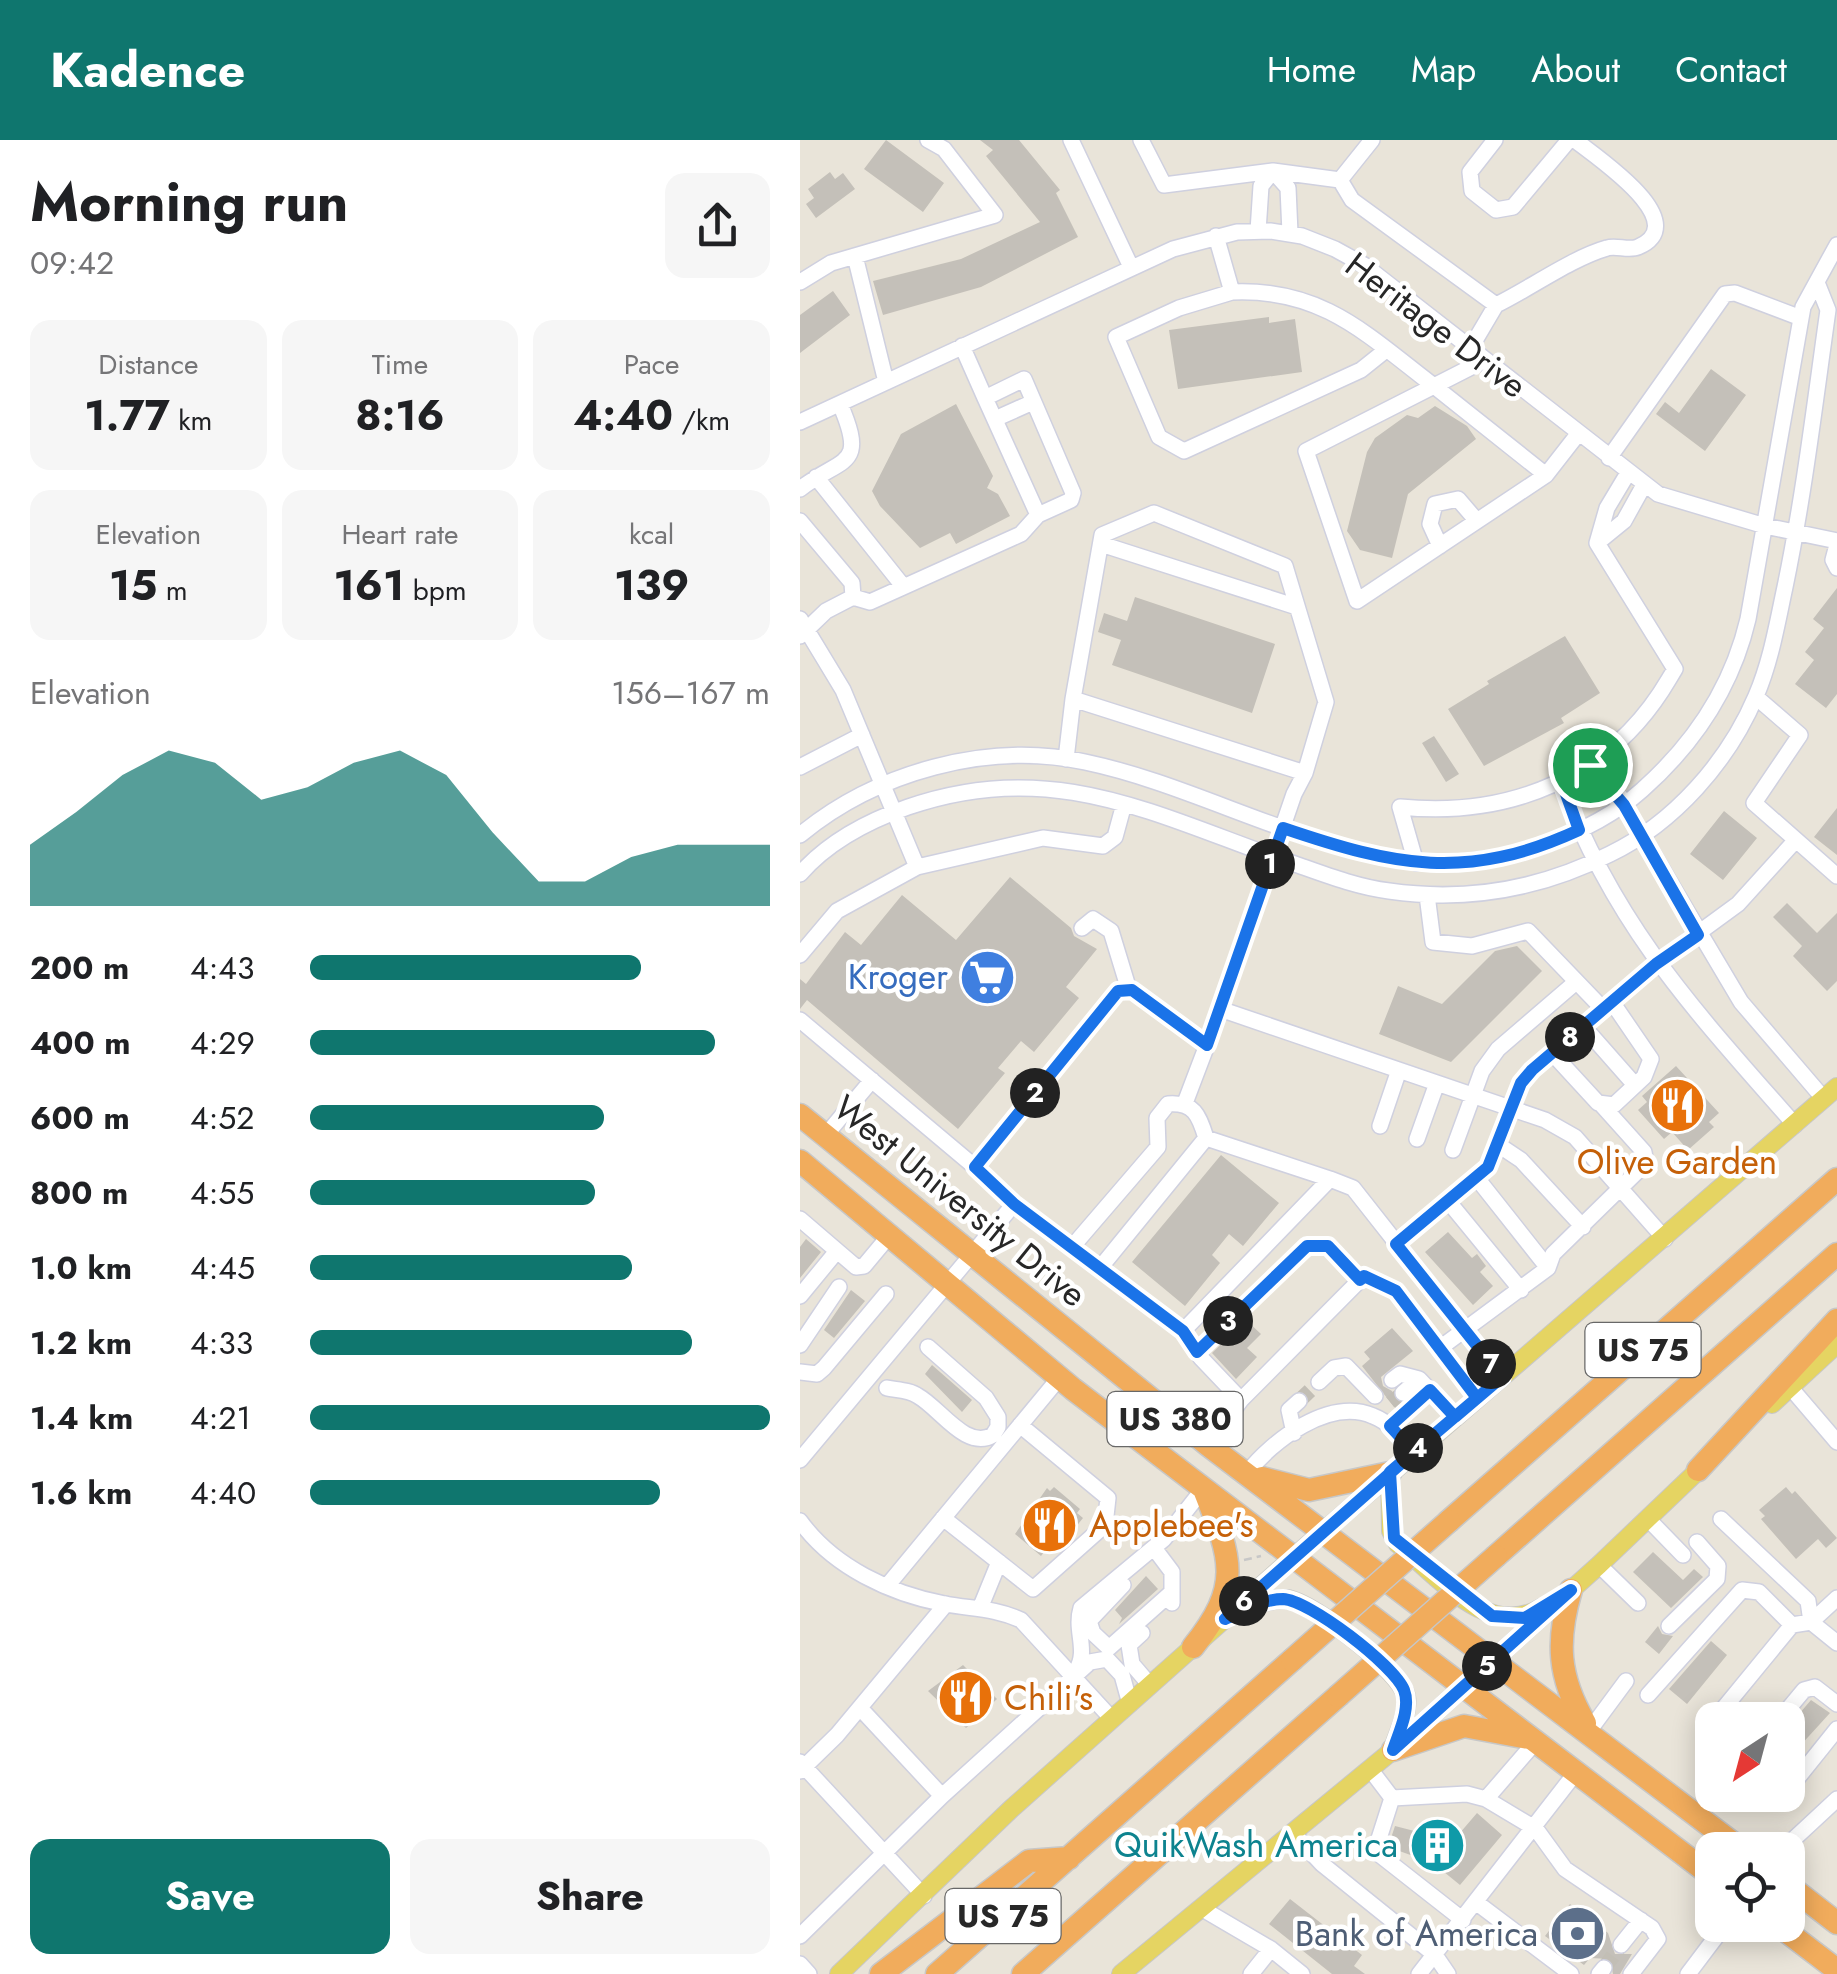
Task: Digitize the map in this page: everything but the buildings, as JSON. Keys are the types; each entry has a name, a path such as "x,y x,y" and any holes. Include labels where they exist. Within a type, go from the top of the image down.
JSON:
{"highway":[{"name":"West University Drive","path":"800,1115 1208,1445 1719,1832"},
{"name":"West University Drive","path":"800,1161 1060,1377 1695,1863"},
{"name":"US 75","path":"937,1974 1837,1179"},
{"name":"US 75","path":"1023,1974 1837,1254"},
{"path":"1698,1470 1837,1320"},
{"path":"1247,1474 1310,1490 1390,1472"},
{"path":"1193,1647 1220,1608 1229,1577 1224,1542 1203,1489"},
{"path":"1571,1590 1559,1635 1560,1656 1571,1699 1590,1731"},
{"path":"1393,1750 1464,1726 1537,1740"},
{"path":"1047,1974 1186,1830"},
{"path":"881,1974 1029,1861 1069,1858"},
{"path":"1805,1898 1837,1923"},
{"path":"1800,1942 1837,1970"}],"main road":[{"path":"840,1974 1010,1809 1390,1472 1831,1093"},
{"path":"1122,1974 1393,1750 1600,1565 1837,1344"},
{"path":"1390,1472 1394,1538 1482,1610 1516,1620 1571,1590"},
{"path":"1225,1619 1263,1602 1295,1601 1374,1656 1406,1693 1405,1714 1393,1750"}],"street":[{"path":"800,282 822,267 963,228 995,215 944,149 928,140"},
{"path":"1071,140 1131,267"},
{"path":"1141,140 1164,185 1273,171 1340,180"},
{"path":"1340,180 1372,140"},
{"path":"1470,348 1496,306 1608,247 1636,248 1649,238 1654,222 1646,198 1572,140 1513,207 1496,210 1472,190 1470,172 1495,140"},
{"path":"1258,232 1261,186 1273,171"},
{"path":"1273,171 1288,188 1290,233"},
{"path":"1340,180 1352,200 1496,306"},
{"name":"Heritage Drive","path":"800,422 1131,267 1216,236 1290,233 1364,265 1644,485 1678,502 1837,543"},
{"path":"1216,236 1232,292"},
{"path":"800,835 883,785 926,770 984,758 1066,759 1126,774 1375,858 1416,864 1509,857 1579,830 1624,805 1688,743 1720,695 1744,637 1801,318 1837,244"},
{"path":"855,256 886,382"},
{"path":"800,874 836,842 895,812 948,794 1015,786 1057,787 1124,804 1368,888 1427,895 1507,890 1594,862 1643,835 1698,786 1727,750 1756,697 1768,664 1796,532 1828,310 1818,285"},
{"path":"1386,350 1361,370 1184,452 1159,436 1116,337 1178,308 1232,292 1292,295 1325,306 1386,350 1434,386 1546,475"},
{"path":"1609,458 1725,294 1734,293 1801,318"},
{"path":"962,346 1038,515"},
{"path":"1485,360 1306,451 1358,602 1546,475 1578,434"},
{"path":"917,867 843,690 803,629 826,611 853,598 870,602 1021,534 1038,515 1071,500 1073,493 1024,379 985,398"},
{"path":"995,419 1033,402"},
{"path":"800,490 816,477 840,468 852,456 854,440 840,404"},
{"path":"1416,864 1400,807 1485,808 1562,783 1590,765 1650,708 1675,669 1598,543 1607,508 1628,473"},
{"path":"816,477 903,586"},
{"path":"1598,543 1624,521 1644,485"},
{"path":"1440,546 1430,524 1435,504 1458,500 1478,521"},
{"path":"1066,759 1102,535 1154,513 1284,566 1326,702 1305,774 1185,1103"},
{"path":"800,522 852,584 853,598"},
{"path":"1837,543 1833,560 1837,568"},
{"path":"1100,544 1297,607"},
{"path":"1756,697 1800,735 1754,803 1837,876"},
{"path":"1074,699 1305,774"},
{"path":"800,767 862,735"},
{"path":"1590,765 1624,805 1698,935 1758,1024 1831,1093"},
{"path":"1562,783 1594,862 1656,964 1794,1125"},
{"path":"800,955 837,911 917,867 1042,838 1103,846 1115,837 1124,804"},
{"path":"1396,1244 1488,1167 1521,1083 1656,964 1738,904 1794,841"},
{"path":"1427,895 1433,942 1472,946 1528,932 1576,982 1607,1005 1651,1059 1635,1086 1614,1105 1600,1103"},
{"path":"1082,928 1093,919 1111,931 1129,990 1207,1045"},
{"path":"1453,1150 1470,1095 1498,1049 1576,982"},
{"path":"975,1167 1118,991 1129,990"},
{"path":"1220,1009 1511,1108 1575,1138 1665,1239"},
{"path":"800,1020 1014,1204 1183,1331 1197,1352 1242,1400"},
{"path":"1582,1026 1635,1086"},
{"path":"1440,1348 1548,1268 1553,1254 1646,1164 1644,1152 1552,1053"},
{"path":"1380,1126 1399,1070"},
{"path":"825,1136 872,1080"},
{"path":"1417,1139 1437,1083"},
{"path":"1072,1247 1158,1148 1157,1118 1168,1104 1185,1103 1194,1109 1206,1138 1353,1188 1502,1377"},
{"path":"1100,1268 1206,1138"},
{"path":"1497,1144 1522,1160 1582,1228"},
{"path":"1476,1177 1548,1268"},
{"path":"1183,1331 1330,1178"},
{"path":"1448,1200 1521,1290"},
{"path":"800,1460 1014,1204"},
{"path":"800,1219 856,1267 864,1266 889,1236"},
{"path":"1197,1352 1307,1246 1328,1246 1360,1280"},
{"path":"800,1296 838,1252"},
{"path":"1208,1445 1242,1400 1364,1276 1396,1291 1477,1398"},
{"path":"800,1344 839,1287"},
{"path":"800,1372 817,1374 824,1368 886,1294"},
{"path":"886,1388 916,1394 962,1432 978,1439 994,1434 998,1417 990,1404 928,1348"},
{"path":"1319,1382 1334,1368 1346,1366 1387,1402 1414,1452"},
{"path":"888,1586 1060,1377"},
{"path":"1387,1402 1424,1384"},
{"path":"1247,1474 1266,1448 1328,1414 1387,1402 1424,1384"},
{"path":"1424,1384 1455,1417"},
{"path":"1790,1387 1837,1442"},
{"path":"1294,1433 1289,1410 1299,1401"},
{"path":"944,1518 1032,1589 1105,1525 1110,1511 1108,1498 1020,1425"},
{"path":"1172,1592 1116,1646 1104,1645 1090,1628 1094,1611 1144,1565 1203,1489"},
{"path":"1648,1518 1683,1555"},
{"path":"1721,1519 1808,1601 1811,1622 1837,1643"},
{"path":"800,1521 833,1554 865,1577 946,1604 980,1606 1021,1620 1112,1719"},
{"path":"1669,1626 1717,1579 1718,1566 1697,1542"},
{"path":"800,1936 1074,1674 1090,1662 1107,1659 1130,1645 1172,1605 1170,1566 1154,1548"},
{"path":"1074,1674 1083,1655 1078,1628 1081,1608 1154,1548"},
{"path":"980,1606 999,1562"},
{"path":"1600,1565 1638,1604"},
{"path":"1648,1695 1742,1590 1759,1592 1792,1625"},
{"path":"1729,1702 1792,1625 1811,1622 1837,1598"},
{"path":"924,1896 802,1767 860,1708 946,1604"},
{"path":"1078,1628 1122,1675 1130,1704"},
{"path":"1130,1645 1132,1664 1150,1685"},
{"path":"1590,1731 1626,1681"},
{"path":"1794,1702 1804,1690 1815,1687 1837,1704"},
{"path":"860,1708 879,1728 884,1749 938,1800"},
{"path":"1805,1769 1837,1729"},
{"path":"1486,1799 1537,1740"},
{"path":"1370,1769 1392,1798"},
{"path":"1419,1974 1577,1772"},
{"path":"1392,1798 1467,1794 1486,1799 1536,1829 1564,1869 1641,1920 1658,1939 1632,1974"},
{"path":"1392,1798 1375,1851 1463,1920"},
{"path":"1804,1832 1834,1808"},
{"path":"1294,1834 1322,1864 1435,1955 1448,1974"},
{"path":"1477,1903 1571,1974"},
{"path":"1201,1908 1271,1949 1302,1974"},
{"path":"1621,1945 1641,1920"},
{"path":"1688,1974 1712,1942"},
{"path":"1251,1974 1271,1949"},
{"path":"800,1964 809,1974"}],"path":[{"path":"1582,807 1596,799"},
{"path":"1238,1560 1266,1553"}],"tunnel":[{"path":"1299,1401 1319,1382"},
{"path":"1391,1403 1403,1393"},
{"path":"1604,1968 1621,1945"}],"place":[{"name":"Kroger","path":"987,977"},
{"name":"Olive Garden","path":"1677,1106"},
{"name":"Applebee's","path":"1050,1525"},
{"name":"Chili's","path":"965,1698"},
{"name":"QuikWash America","path":"1437,1845"},
{"name":"Bank of America","path":"1577,1934"}],"route":[{"path":"1590,765 1562,783 1579,830 1509,857 1471,862 1394,862 1283,828 1207,1045 1132,990 1118,991 975,1167 1014,1204 1183,1331 1197,1352 1307,1246 1328,1246 1360,1280 1364,1276 1396,1291 1477,1398 1390,1472 1390,1523 1394,1538 1482,1610 1504,1620 1525,1618 1571,1590 1393,1750 1405,1714 1406,1693 1386,1665 1295,1601 1263,1602 1225,1619 1390,1472 1414,1452 1390,1426 1430,1390 1455,1417 1502,1377 1396,1244 1488,1167 1521,1083 1532,1070 1656,964 1698,935 1624,805 1590,765"}]}
